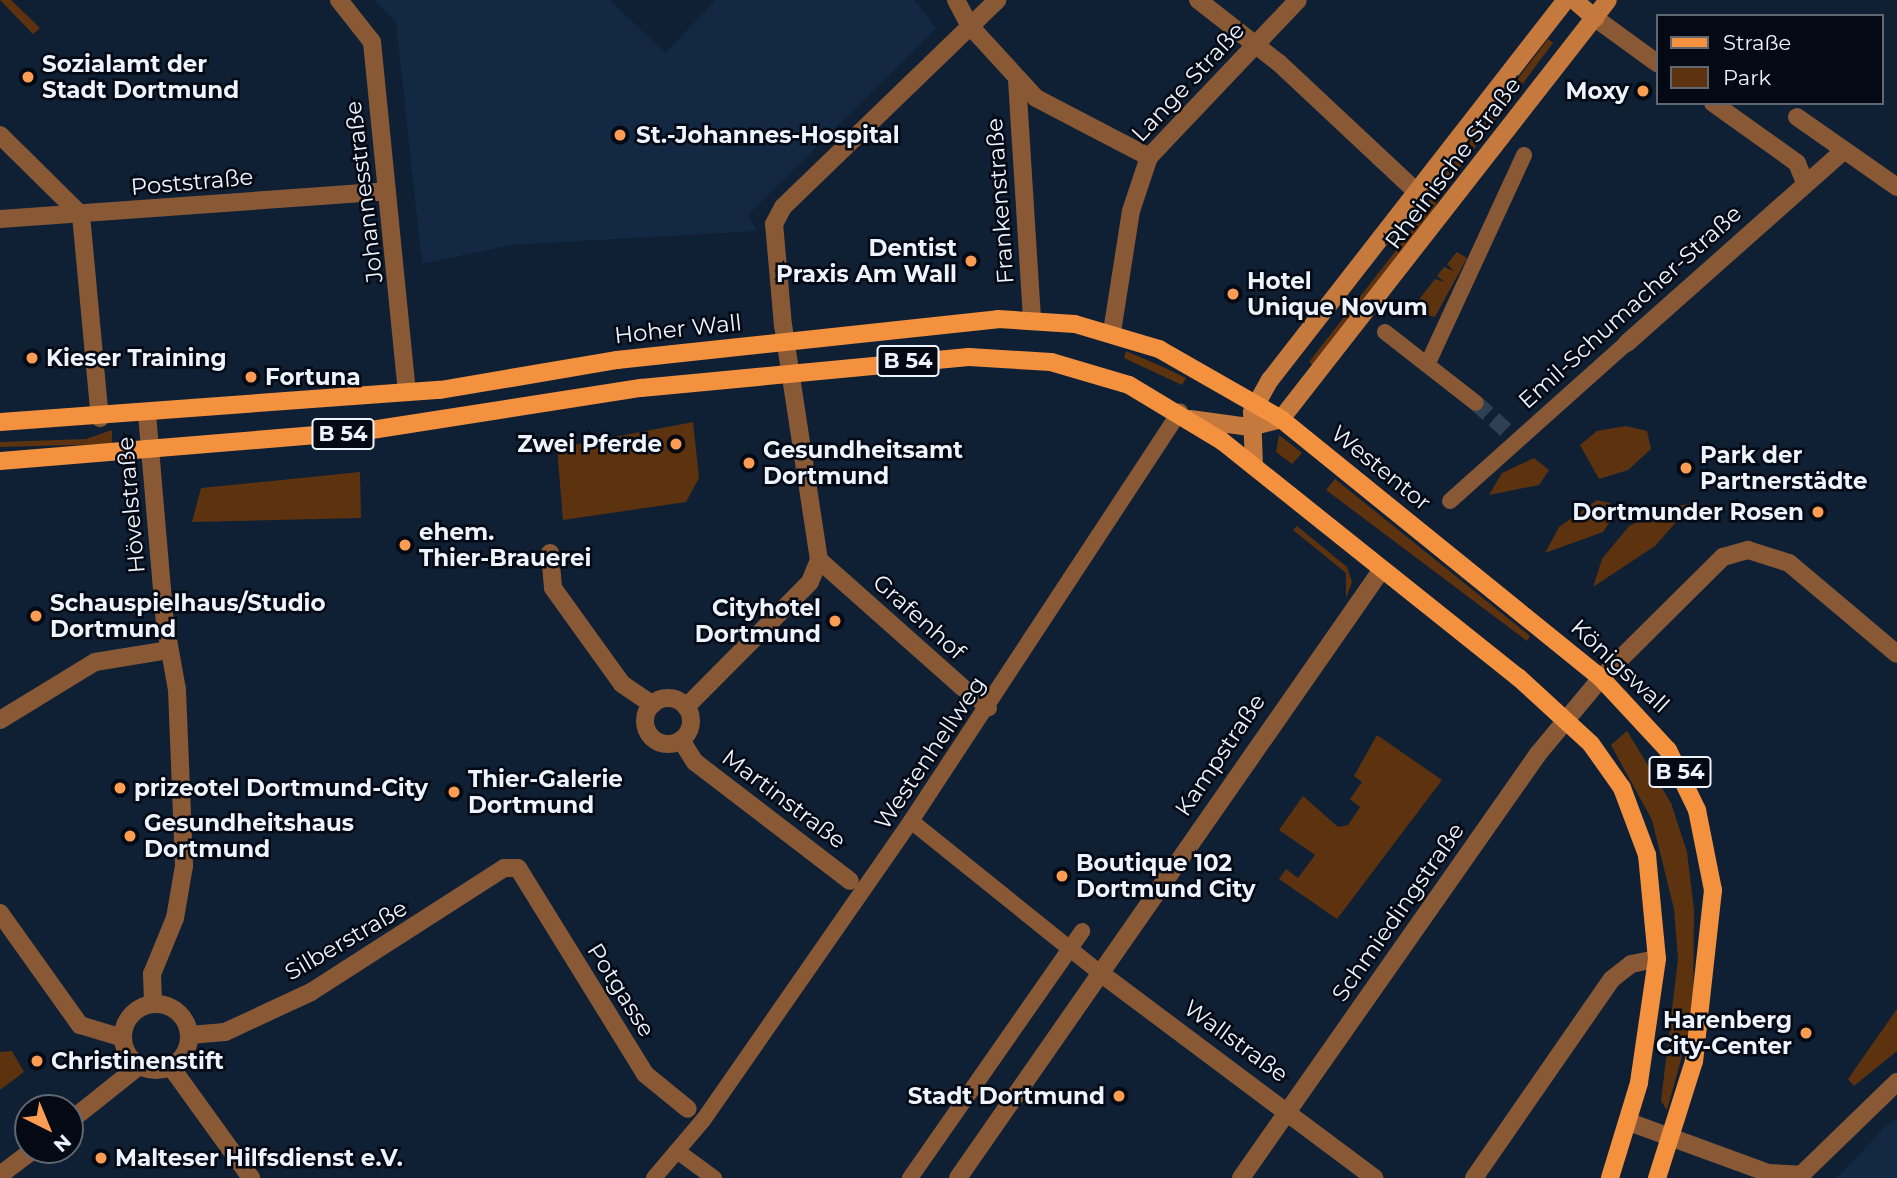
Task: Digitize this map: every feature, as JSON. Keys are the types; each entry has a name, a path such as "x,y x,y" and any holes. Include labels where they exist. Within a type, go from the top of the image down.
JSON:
{"main road":[{"name":"Rheinische Straße","path":"1255,402 1566,0"},
{"path":"1574,0 1595,18"},
{"name":"Rheinische Straße","path":"1281,419 1608,0"},
{"name":"Hoher Wall","path":"147,414 407,390 785,341 1032,318 1115,324 1206,372"},
{"name":"B 54","path":"0,461 151,453 413,426 628,390 790,372 1027,358 1092,372 1144,392 1185,415 1254,466 1566,718 1610,770 1636,818 1651,876 1657,959 1629,1122 1610,1178"},
{"name":"Westentor","path":"1206,372 1281,419 1451,555"},
{"path":"1254,466 1250,426 1255,402"},
{"name":"B 54","path":"0,422 147,414"},
{"path":"1185,415 1250,426 1281,419"},
{"name":"Königswall","path":"1451,555 1601,678 1668,750 1708,852 1713,890 1706,989 1672,1137 1657,1178"}],"street":[{"name":"Johannesstraße","path":"339,0 372,42 393,228 407,390"},
{"path":"956,0 970,26 1036,98 1149,157"},
{"path":"686,707 810,582 819,560 785,341 774,224 783,207 997,0"},
{"path":"1198,0 1252,47 1279,63 1418,193"},
{"name":"Lange Straße","path":"1115,324 1131,211 1149,157 1298,0"},
{"path":"1595,18 1656,62"},
{"name":"Frankenstraße","path":"1017,80 1032,318"},
{"path":"1716,105 1797,163 1805,183"},
{"path":"1797,117 1897,187"},
{"path":"0,135 81,215 100,418"},
{"name":"Emil-Schumacher-Straße","path":"1450,501 1513,436 1628,343 1844,150"},
{"path":"1428,363 1524,155"},
{"name":"Poststraße","path":"0,219 387,191"},
{"path":"1385,332 1476,403"},
{"name":"Hövelstraße","path":"147,414 168,650 177,690 184,866 175,918 152,974 153,1004"},
{"name":"Westenhellweg","path":"654,1178 704,1119 856,886 911,821 1185,415"},
{"name":"Schmiedingstraße","path":"1241,1178 1566,718 1601,678 1723,556 1748,550 1789,563 1897,654"},
{"path":"550,553 553,588 622,684 653,705"},
{"name":"Grafenhof","path":"819,560 989,708"},
{"name":"Kampstraße","path":"958,1178 1382,569"},
{"path":"0,720 95,662 168,650"},
{"path":"671,699 686,707 691,722 681,740 653,738 646,718 653,705 671,699"},
{"name":"Martinstraße","path":"681,740 695,762 856,886"},
{"path":"911,821 1099,972"},
{"name":"Silberstraße","path":"190,1035 225,1032 312,992 504,868 518,868"},
{"name":"Potgasse","path":"518,868 645,1074 704,1119"},
{"path":"0,913 80,1025 123,1038 139,1066"},
{"path":"910,1178 1082,932"},
{"path":"1474,1178 1612,979 1631,964 1657,959"},
{"name":"Wallstraße","path":"1099,972 1374,1178"},
{"path":"84,1110 139,1066 171,1067 183,1057 190,1035 174,1008 153,1004 135,1012 123,1038"},
{"path":"171,1067 251,1178"},
{"path":"1629,1122 1768,1173 1801,1175 1897,1082"},
{"path":"677,1151 714,1178"},
{"path":"0,1175 15,1164"}],"shaded area":[{"name":"St.-Johannes-Hospital","path":"374,0 610,0 665,53 716,0 914,0 936,28 748,215 757,231 510,245 422,264 396,22"},
{"path":"1897,1118 1897,1178 1837,1178 1884,1128"}],"green space":[{"path":"0,0 11,0 40,28 33,34"},
{"path":"1548,39 1553,43 1445,187 1426,224 1314,366 1309,362 1415,226 1440,181"},
{"path":"1457,252 1467,258 1435,317 1410,311 1435,279 1445,282 1437,276 1444,267 1454,271 1447,264"},
{"path":"1126,351 1186,378 1182,385 1124,358"},
{"path":"693,422 699,478 686,502 563,520 557,448"},
{"path":"1626,426 1647,431 1651,449 1628,470 1599,479 1580,445 1597,431"},
{"path":"112,430 112,444 0,447 0,442 86,439"},
{"path":"1279,435 1302,453 1292,464 1276,452"},
{"path":"1534,458 1549,470 1539,485 1489,495 1502,473"},
{"path":"360,472 361,518 192,522 201,488"},
{"path":"1335,479 1530,636 1527,641 1326,490"},
{"path":"1597,500 1610,503 1615,514 1603,532 1545,553 1559,527"},
{"path":"1692,504 1655,546 1593,587 1602,559 1629,526 1668,507"},
{"path":"1297,526 1347,567 1352,582 1346,598 1346,573 1293,530"},
{"path":"1627,731 1671,803 1687,852 1694,910 1693,1016 1667,1110 1661,1101 1678,959 1674,909 1652,820 1611,745"},
{"path":"1377,735 1442,780 1337,919 1279,879 1286,869 1298,878 1315,855 1279,830 1303,796 1338,827 1348,825 1360,807 1350,799 1362,782 1354,776"},
{"path":"1897,1009 1897,1051 1854,1086 1848,1079"},
{"path":"12,1051 24,1072 0,1090 0,1052"}],"tunnel":[{"path":"1476,403 1508,432"}],"place":[{"name":"Sozialamt der Stadt Dortmund","path":"28,77"},
{"name":"Moxy","path":"1643,91"},
{"name":"St.-Johannes-Hospital","path":"620,135"},
{"name":"Dentist Praxis Am Wall","path":"971,261"},
{"name":"Hotel Unique Novum","path":"1233,294"},
{"name":"Kieser Training","path":"32,358"},
{"name":"Fortuna","path":"251,377"},
{"name":"Zwei Pferde","path":"676,444"},
{"name":"Gesundheitsamt Dortmund","path":"749,463"},
{"name":"Park der Partnerstädte","path":"1686,468"},
{"name":"Dortmunder Rosen","path":"1818,512"},
{"name":"ehem. Thier-Brauerei","path":"405,545"},
{"name":"Schauspielhaus/Studio Dortmund","path":"36,616"},
{"name":"Cityhotel Dortmund","path":"835,621"},
{"name":"prizeotel Dortmund-City","path":"120,788"},
{"name":"Thier-Galerie Dortmund","path":"454,792"},
{"name":"Gesundheitshaus Dortmund","path":"130,836"},
{"name":"Boutique 102 Dortmund City","path":"1062,876"},
{"name":"Harenberg City-Center","path":"1806,1033"},
{"name":"Christinenstift","path":"37,1061"},
{"name":"Stadt Dortmund","path":"1119,1096"},
{"name":"Malteser Hilfsdienst e.V.","path":"101,1158"}]}
